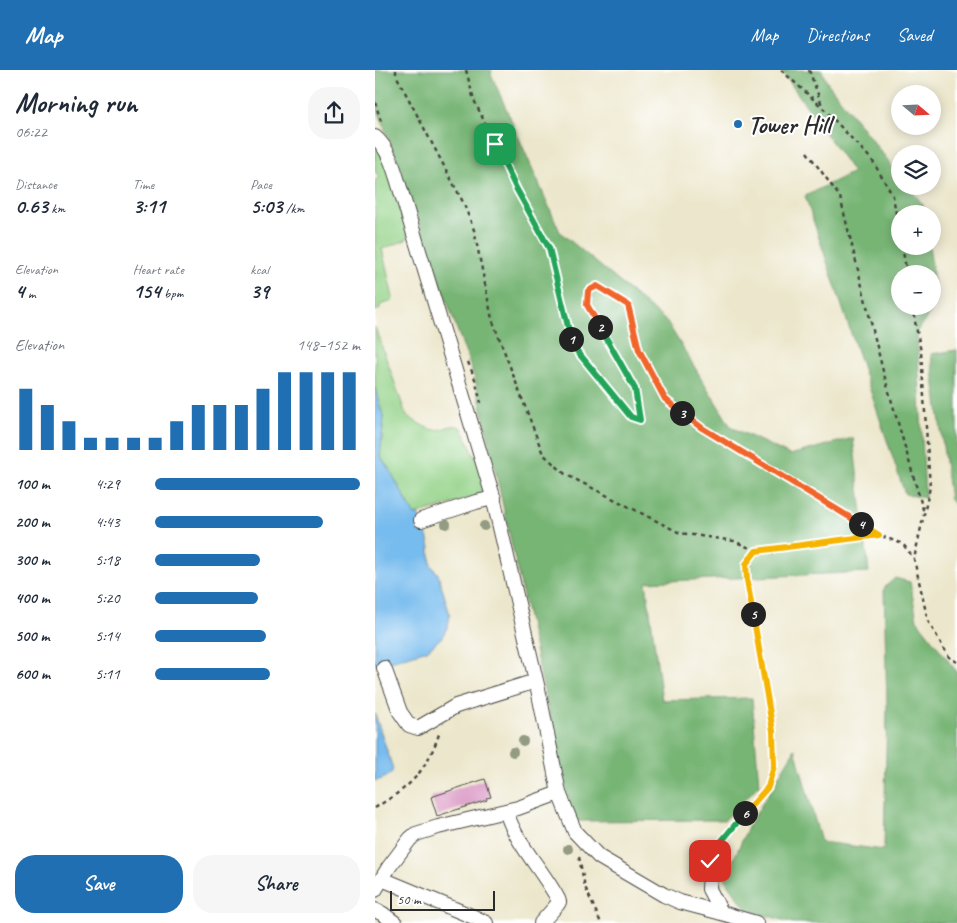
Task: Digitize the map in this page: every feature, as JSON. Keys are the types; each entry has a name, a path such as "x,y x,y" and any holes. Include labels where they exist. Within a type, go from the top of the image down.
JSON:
{"street":[{"path":"375,138 386,151 401,192 494,498 559,793 575,832 599,857 665,895 680,902 721,912 748,922"},
{"path":"421,520 494,498"},
{"path":"384,668 400,712 409,725 418,728 456,706 536,682"},
{"path":"486,923 379,884 407,843 416,834 518,808 559,793"},
{"path":"506,811 516,834 559,899 557,905 541,923"},
{"path":"710,873 709,888 721,912"},
{"path":"375,910 395,923"}],"path":[{"path":"396,70 396,75 463,202 474,230 492,319 543,454 565,474 680,533 734,541 756,551 879,535"},
{"path":"466,70 474,100 516,188 549,248 572,345 631,417 640,420 635,389 587,305 588,291 597,286 628,305 639,350 665,399 702,428 879,535 903,544 914,558"},
{"path":"781,70 823,108 872,160 893,196 895,205"},
{"path":"809,70 823,108"},
{"path":"375,102 379,117"},
{"path":"807,152 840,198 883,372 924,513"},
{"path":"915,315 921,352 930,487 914,558 928,621 949,657 957,662"},
{"path":"710,873 710,861 720,843 768,787 774,766 773,731 747,580 746,564 756,551"},
{"path":"375,808 410,784 424,768 437,740 447,711"},
{"path":"575,832 585,887 601,923"}],"green space":[{"path":"375,70 492,70 491,74 560,232 667,322 731,427 790,455 853,438 869,572 646,582 662,700 752,698 759,785 725,820 573,821 475,379 375,102"},
{"path":"781,70 822,70 826,81 891,164 891,195 915,195 923,205 891,205 891,255 930,255 932,265 891,265 891,315 928,315 917,333 925,498 905,494 805,196 853,172"},
{"path":"375,143 380,150 408,234 406,240 382,249 393,298 392,301 380,305 380,309 375,311 375,180 379,178 375,171"},
{"path":"375,327 406,415 432,430 455,426 462,428 485,479 483,489 475,497 414,514 380,456 384,417 375,388"},
{"path":"957,350 957,507 950,500 931,354"},
{"path":"895,578 910,582 917,620 957,672 957,923 793,923 747,910 725,879 747,829 795,749 821,842 884,850 887,705 884,588"}],"water":[{"path":"375,388 384,417 380,456 414,514 418,514 427,536 431,565 438,574 450,615 448,626 442,637 427,650 375,664"},
{"path":"375,714 393,769 388,776 375,781"}],"building":[{"path":"485,779 491,797 486,798 487,800 437,816 431,797"}],"place":[{"name":"Tower Hill","path":"738,124"}],"route":[{"path":"495,144 516,188 549,248 572,345 631,417 640,420 635,389 587,305 588,291 597,286 628,305 639,350 665,399 702,428 879,535 756,551 746,564 747,580 773,731 774,766 768,787 720,843 710,861"}]}
